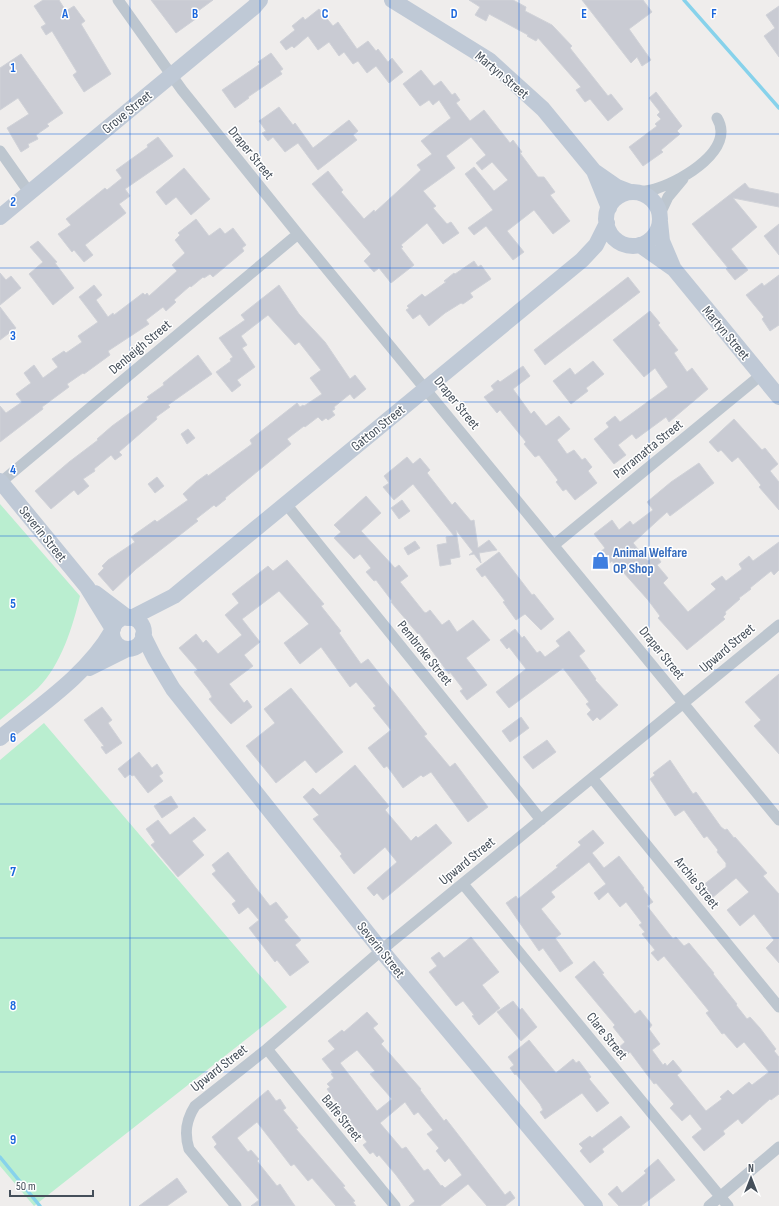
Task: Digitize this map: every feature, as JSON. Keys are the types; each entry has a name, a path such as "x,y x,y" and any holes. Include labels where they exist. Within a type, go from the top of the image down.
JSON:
{"street":[{"name":"Draper Street","path":"118,0 172,76 298,234 779,820"},
{"name":"Grove Street","path":"0,217 257,4 269,0"},
{"name":"Martyn Street","path":"392,0 489,60 543,109 594,171 617,187 634,192"},
{"path":"686,175 658,189 634,192 617,197 608,216 613,236 633,245 653,237 668,197 686,175 708,157 718,146 722,132 717,118"},
{"path":"0,151 29,192"},
{"name":"Martyn Street","path":"594,171 608,216"},
{"path":"634,192 652,200 660,218"},
{"name":"Gatton Street","path":"143,634 174,596 582,260 596,245 608,216"},
{"name":"Martyn Street","path":"660,218 662,241 674,269 779,397"},
{"name":"Denbeigh Street","path":"0,481 298,234"},
{"name":"Martyn Street","path":"633,245 674,269"},
{"name":"Gatton Street","path":"582,260 633,245"},
{"name":"Parramatta Street","path":"554,545 761,375"},
{"name":"Severin Street","path":"0,481 87,588 113,630"},
{"name":"Pembroke Street","path":"286,504 541,820"},
{"name":"Severin Street","path":"87,588 130,618"},
{"name":"Gatton Street","path":"130,618 174,596"},
{"path":"0,738 77,675 106,643 119,621 130,618 140,623 143,634 139,644 77,675"},
{"name":"Upward Street","path":"236,1206 189,1149 185,1137 186,1128 189,1115 195,1106 266,1049 381,950 779,625"},
{"path":"113,630 116,643 129,649"},
{"name":"Severin Street","path":"143,634 155,659 173,689 381,950 595,1206"},
{"name":"Severin Street","path":"129,649 173,689"},
{"name":"Archie Street","path":"592,778 779,1007"},
{"name":"Clare Street","path":"463,884 728,1206"},
{"name":"Balfe Street","path":"266,1049 395,1206"},
{"path":"709,1206 779,1146"}],"green space":[{"path":"0,504 80,596 74,620 65,645 60,657 46,679 38,688 0,720"},
{"path":"44,723 287,1007 34,1206 0,1166 0,760"}],"building":[{"path":"43,0 59,0 66,11 74,6 85,21 81,24 111,74 84,92 73,75 77,72 52,31 46,35 41,27 46,24 34,6"},
{"path":"151,0 213,0 194,14 197,18 176,33"},
{"path":"469,0 513,0 526,7 525,11 552,25 572,46 570,48 608,96 611,94 623,109 608,121 590,99 585,102 576,90 581,87 538,38 536,41 527,36 528,35 489,14 486,21 475,15 480,7"},
{"path":"582,0 643,0 652,12 629,29 651,60 642,66 637,57 631,63"},
{"path":"779,6 779,57 764,36 775,28 766,15"},
{"path":"319,9 333,26 338,22 357,49 368,41 376,51 378,49 388,62 392,58 403,72 389,83 376,66 367,73 358,61 353,64 344,52 339,56 329,42 318,50 308,36 294,48 292,46 286,50 280,42 295,30 292,26 303,17 305,20"},
{"path":"271,53 283,69 280,71 282,74 248,97 249,98 235,108 222,90 260,64 258,62"},
{"path":"21,54 63,113 47,124 49,126 36,135 38,139 28,144 29,147 21,152 7,128 29,114 18,98 0,110 0,68"},
{"path":"421,70 434,86 441,81 452,95 455,93 460,100 456,103 470,121 484,110 510,143 513,140 522,152 520,153 538,177 544,177 555,192 550,195 570,221 553,234 534,210 507,231 524,252 513,260 486,226 474,235 468,228 493,210 465,174 474,167 494,191 508,180 492,162 482,170 476,163 486,155 471,137 446,156 455,168 423,191 436,206 433,208 447,224 451,222 459,233 443,244 427,223 401,245 403,247 401,248 414,265 391,283 379,268 374,272 364,261 371,254 312,184 328,171 343,190 341,192 364,219 374,210 375,212 421,170 417,165 432,154 421,141 451,118 439,100 433,105 429,100 420,106 403,84"},
{"path":"656,92 682,126 677,131 680,134 661,150 663,152 643,166 629,147 657,126 655,124 661,119 657,115 660,112 649,98"},
{"path":"279,107 293,125 295,123 313,148 349,120 358,131 353,135 357,140 318,170 298,143 285,152 273,137 268,141 262,133 266,131 259,121"},
{"path":"158,137 173,156 125,189 130,196 119,204 126,213 85,245 93,255 84,262 74,250 72,252 58,234 71,225 66,219 105,188 107,190 122,178 116,170 148,147 147,145"},
{"path":"184,168 210,199 191,215 176,197 166,205 156,192"},
{"path":"745,183 749,188 779,194 779,207 733,198 757,227 731,249 748,270 735,280 726,269 728,268 692,224"},
{"path":"196,219 209,236 220,228 225,234 233,228 246,245 242,248 244,251 213,277 210,274 204,278 203,277 191,287 190,286 174,300 176,302 166,311 163,307 146,320 149,324 108,351 110,355 84,374 83,373 67,384 69,387 0,442 0,406 6,413 22,402 16,394 31,383 24,373 34,365 43,378 58,367 52,359 64,351 66,353 82,342 78,336 98,322 79,297 94,285 102,295 96,300 108,317 113,313 114,315 143,293 145,295 147,293 149,296 177,271 172,265 185,253 175,240 180,235 178,233"},
{"path":"779,224 779,255 764,236"},
{"path":"38,241 57,262 55,263 74,288 53,305 29,274 43,262 30,247"},
{"path":"474,261 478,267 481,265 491,279 470,293 473,297 445,313 429,326 420,314 413,319 406,310 409,308 407,306 422,294 425,297 446,282 444,281 454,273 455,274"},
{"path":"0,273 6,280 11,276 21,288 0,305"},
{"path":"779,275 779,325 770,331 762,319 764,317 746,295 762,283 764,286"},
{"path":"628,277 640,292 545,365 534,350"},
{"path":"279,285 299,314 325,342 350,379 355,375 366,389 354,399 350,394 334,407 335,409 332,411 335,415 328,420 326,418 322,421 318,417 287,439 291,444 216,507 214,505 196,519 198,521 136,569 113,591 98,574 104,568 102,566 108,560 135,542 131,537 155,520 157,522 188,500 183,494 196,482 207,474 208,476 252,444 250,440 297,403 300,407 303,405 304,406 322,394 310,378 321,370 299,342 295,345 268,315 241,336 247,345 242,348 255,367 237,380 241,385 232,392 216,372 231,361 230,359 233,357 219,338 245,320 241,315"},
{"path":"0,307 16,328 0,340"},
{"path":"650,311 660,323 658,325 678,350 674,353 687,372 692,368 708,389 669,422 666,417 636,439 632,434 618,445 626,455 614,464 594,439 609,427 606,423 615,416 620,422 668,387 655,368 644,377 613,340"},
{"path":"198,355 212,374 168,405 170,407 156,417 157,419 119,452 122,455 115,460 111,455 94,469 95,471 83,479 89,486 78,495 74,490 51,509 35,491 98,440 97,439 112,426 149,399 147,397 164,385 163,383"},
{"path":"593,361 604,374 586,388 588,391 571,404 553,381 570,368 575,375"},
{"path":"523,366 530,376 513,389 531,414 534,411 546,426 559,416 570,429 557,440 567,454 574,450 582,460 585,458 592,467 588,471 597,483 575,500 566,489 563,491 556,482 558,480 539,455 535,457 524,444 526,442 500,410 497,413 484,397 494,390 491,386 498,380 500,382"},
{"path":"734,419 762,450 765,448 778,464 770,471 779,482 779,510 759,487 761,485 738,457 732,462 721,450 718,452 709,442"},
{"path":"188,429 195,438 187,444 181,434"},
{"path":"407,457 413,464 420,458 430,470 427,473 452,505 455,502 471,521 474,520 478,548 489,540 497,550 479,553 481,563 474,554 469,555 473,552 456,530 460,557 450,559 451,564 440,566 437,545 447,543 446,537 454,536 413,484 394,500 383,487 389,483 384,476"},
{"path":"699,463 714,483 670,516 667,512 633,543 648,561 656,555 661,562 657,565 668,578 663,583 688,612 716,589 711,584 722,576 726,581 742,569 739,564 749,556 753,561 779,542 779,570 774,575 771,571 750,588 751,589 739,598 740,599 725,612 726,614 723,617 725,619 687,650 658,618 660,616 648,600 623,572 621,573 612,561 602,569 593,558 605,548 594,534 612,520 619,530 630,521 633,525 653,510 647,502 671,482"},
{"path":"157,477 164,486 155,493 148,484"},
{"path":"366,496 381,513 361,531 395,568 399,565 408,576 400,582 424,612 426,613 430,610 442,625 449,620 457,632 473,620 490,640 466,658 487,685 467,700 460,691 463,689 450,672 449,674 419,633 418,634 391,602 392,601 376,580 374,581 366,572 371,568 360,554 354,559 334,538 341,532 334,525"},
{"path":"402,500 410,511 399,519 391,508"},
{"path":"415,541 420,548 408,555 404,548"},
{"path":"499,552 532,595 534,594 554,619 541,630 525,614 516,620 503,602 505,601 485,575 482,577 476,569"},
{"path":"287,560 324,604 321,606 341,631 339,633 361,664 368,659 427,734 424,736 450,767 455,763 488,807 468,822 431,772 423,777 421,775 403,788 387,766 384,768 368,748 391,730 373,708 376,706 356,682 350,687 321,647 300,664 284,643 309,624 279,591 242,619 260,642 244,655 253,666 229,684 244,703 247,700 252,707 231,724 209,699 212,697 209,691 194,672 198,670 179,648 196,634 203,643 206,640 218,654 242,635 225,615 239,603 232,594 268,566 273,571"},
{"path":"515,629 522,638 524,636 537,653 540,651 545,657 560,646 556,641 569,631 585,651 579,656 596,679 595,680 618,705 600,720 597,717 593,721 587,714 591,710 586,704 589,702 563,668 509,708 496,692 526,669 509,647 507,649 500,640"},
{"path":"779,674 779,754 754,726 761,720 745,702"},
{"path":"291,688 343,752 316,773 305,760 276,783 246,746 275,723 264,709"},
{"path":"102,707 112,720 108,723 122,743 106,754 101,747 104,746 84,720"},
{"path":"521,717 529,728 510,742 502,731"},
{"path":"547,740 556,752 533,769 523,757"},
{"path":"139,752 152,768 157,764 163,773 159,776 163,781 148,793 134,775 132,776 130,774 125,778 118,769"},
{"path":"670,760 693,794 696,792 721,827 725,830 727,829 734,838 735,837 767,873 763,876 779,894 779,963 766,948 774,940 754,914 740,926 727,910 749,892 736,878 712,898 702,886 726,867 726,863 707,836 704,838 684,810 675,816 650,779 655,775 653,773"},
{"path":"355,765 389,806 385,810 411,841 416,836 418,838 436,824 452,843 383,900 377,893 374,896 367,888 397,862 385,847 354,874 340,856 342,854 313,819 319,815 303,797 313,788 320,795"},
{"path":"171,796 178,807 162,818 154,806"},
{"path":"194,817 206,830 192,841 204,855 178,877 151,845 155,842 146,829 158,820 170,835"},
{"path":"593,830 604,843 592,853 604,868 619,856 653,902 647,906 673,939 676,937 684,946 689,943 714,973 713,974 747,1019 750,1017 760,1028 776,1049 774,1051 779,1057 779,1094 771,1100 770,1099 742,1124 738,1119 723,1131 725,1134 704,1151 692,1137 702,1129 690,1114 682,1121 670,1108 674,1104 656,1083 654,1084 630,1052 624,1057 617,1049 625,1042 613,1027 615,1025 575,977 594,961 604,973 602,974 635,1014 640,1010 652,1025 649,1029 660,1044 652,1050 663,1065 665,1063 667,1066 673,1060 682,1071 677,1075 706,1111 722,1099 720,1097 728,1090 733,1095 749,1082 752,1085 769,1072 744,1042 737,1048 724,1033 722,1034 706,1013 709,1011 664,956 658,961 651,953 655,950 642,934 645,932 639,925 642,923 626,902 620,907 608,892 599,900 594,893 606,884 589,862 551,892 555,897 541,909 561,934 555,938 573,963 560,972 543,948 539,951 506,903 516,896 518,899 558,867 556,866 581,845 578,842"},
{"path":"228,852 270,906 276,902 288,917 284,920 301,940 295,945 309,962 290,976 277,960 275,962 249,928 259,920 248,907 239,914 232,904 236,901 212,874 216,871 212,865"},
{"path":"471,937 499,972 482,985 500,1008 479,1025 472,1016 474,1015 463,1001 456,1006 429,972 437,966 431,958 439,952 444,958"},
{"path":"513,1001 520,1010 522,1008 537,1027 521,1041 497,1012"},
{"path":"367,1012 378,1024 373,1028 384,1041 381,1044 421,1089 420,1090 444,1121 446,1119 505,1195 510,1191 515,1198 505,1206 487,1206 468,1184 440,1206 409,1206 415,1201 396,1175 379,1155 377,1157 373,1152 370,1154 363,1145 367,1142 347,1117 342,1121 331,1108 337,1103 327,1089 330,1087 327,1084 334,1078 331,1074 333,1073 322,1059 335,1049 328,1041 342,1030 344,1032","holes":["357,1050 375,1071 370,1074 392,1099 377,1111 340,1063","405,1102 414,1115 418,1112 433,1130 427,1134 439,1148 436,1151 445,1162 449,1158 462,1175 445,1188 442,1185 441,1186 428,1169 424,1171 406,1147 402,1149 380,1123"]},
{"path":"529,1040 556,1073 573,1059 576,1063 579,1061 591,1077 589,1079 609,1103 597,1112 582,1093 545,1119 540,1112 543,1110 540,1104 510,1068 514,1065 508,1057"},
{"path":"268,1090 276,1101 280,1099 286,1108 283,1110 298,1128 296,1129 345,1186 343,1187 355,1201 353,1202 356,1206 336,1206 312,1178 308,1181 294,1164 291,1166 257,1122 237,1138 248,1152 251,1150 259,1159 257,1161 277,1186 280,1184 295,1206 251,1206 259,1200 214,1147 217,1144 212,1137"},
{"path":"621,1116 630,1127 602,1149 604,1152 590,1163 580,1151 583,1148 579,1144 590,1136 592,1138"},
{"path":"658,1159 675,1180 641,1206 619,1206 608,1194 617,1186 622,1193 646,1173 644,1171"},
{"path":"177,1178 187,1192 167,1206 139,1206"}],"waterway":[{"path":"684,0 779,108"},
{"path":"0,1157 40,1206"}],"place":[{"name":"Animal Welfare OP Shop","path":"600,560"}]}
